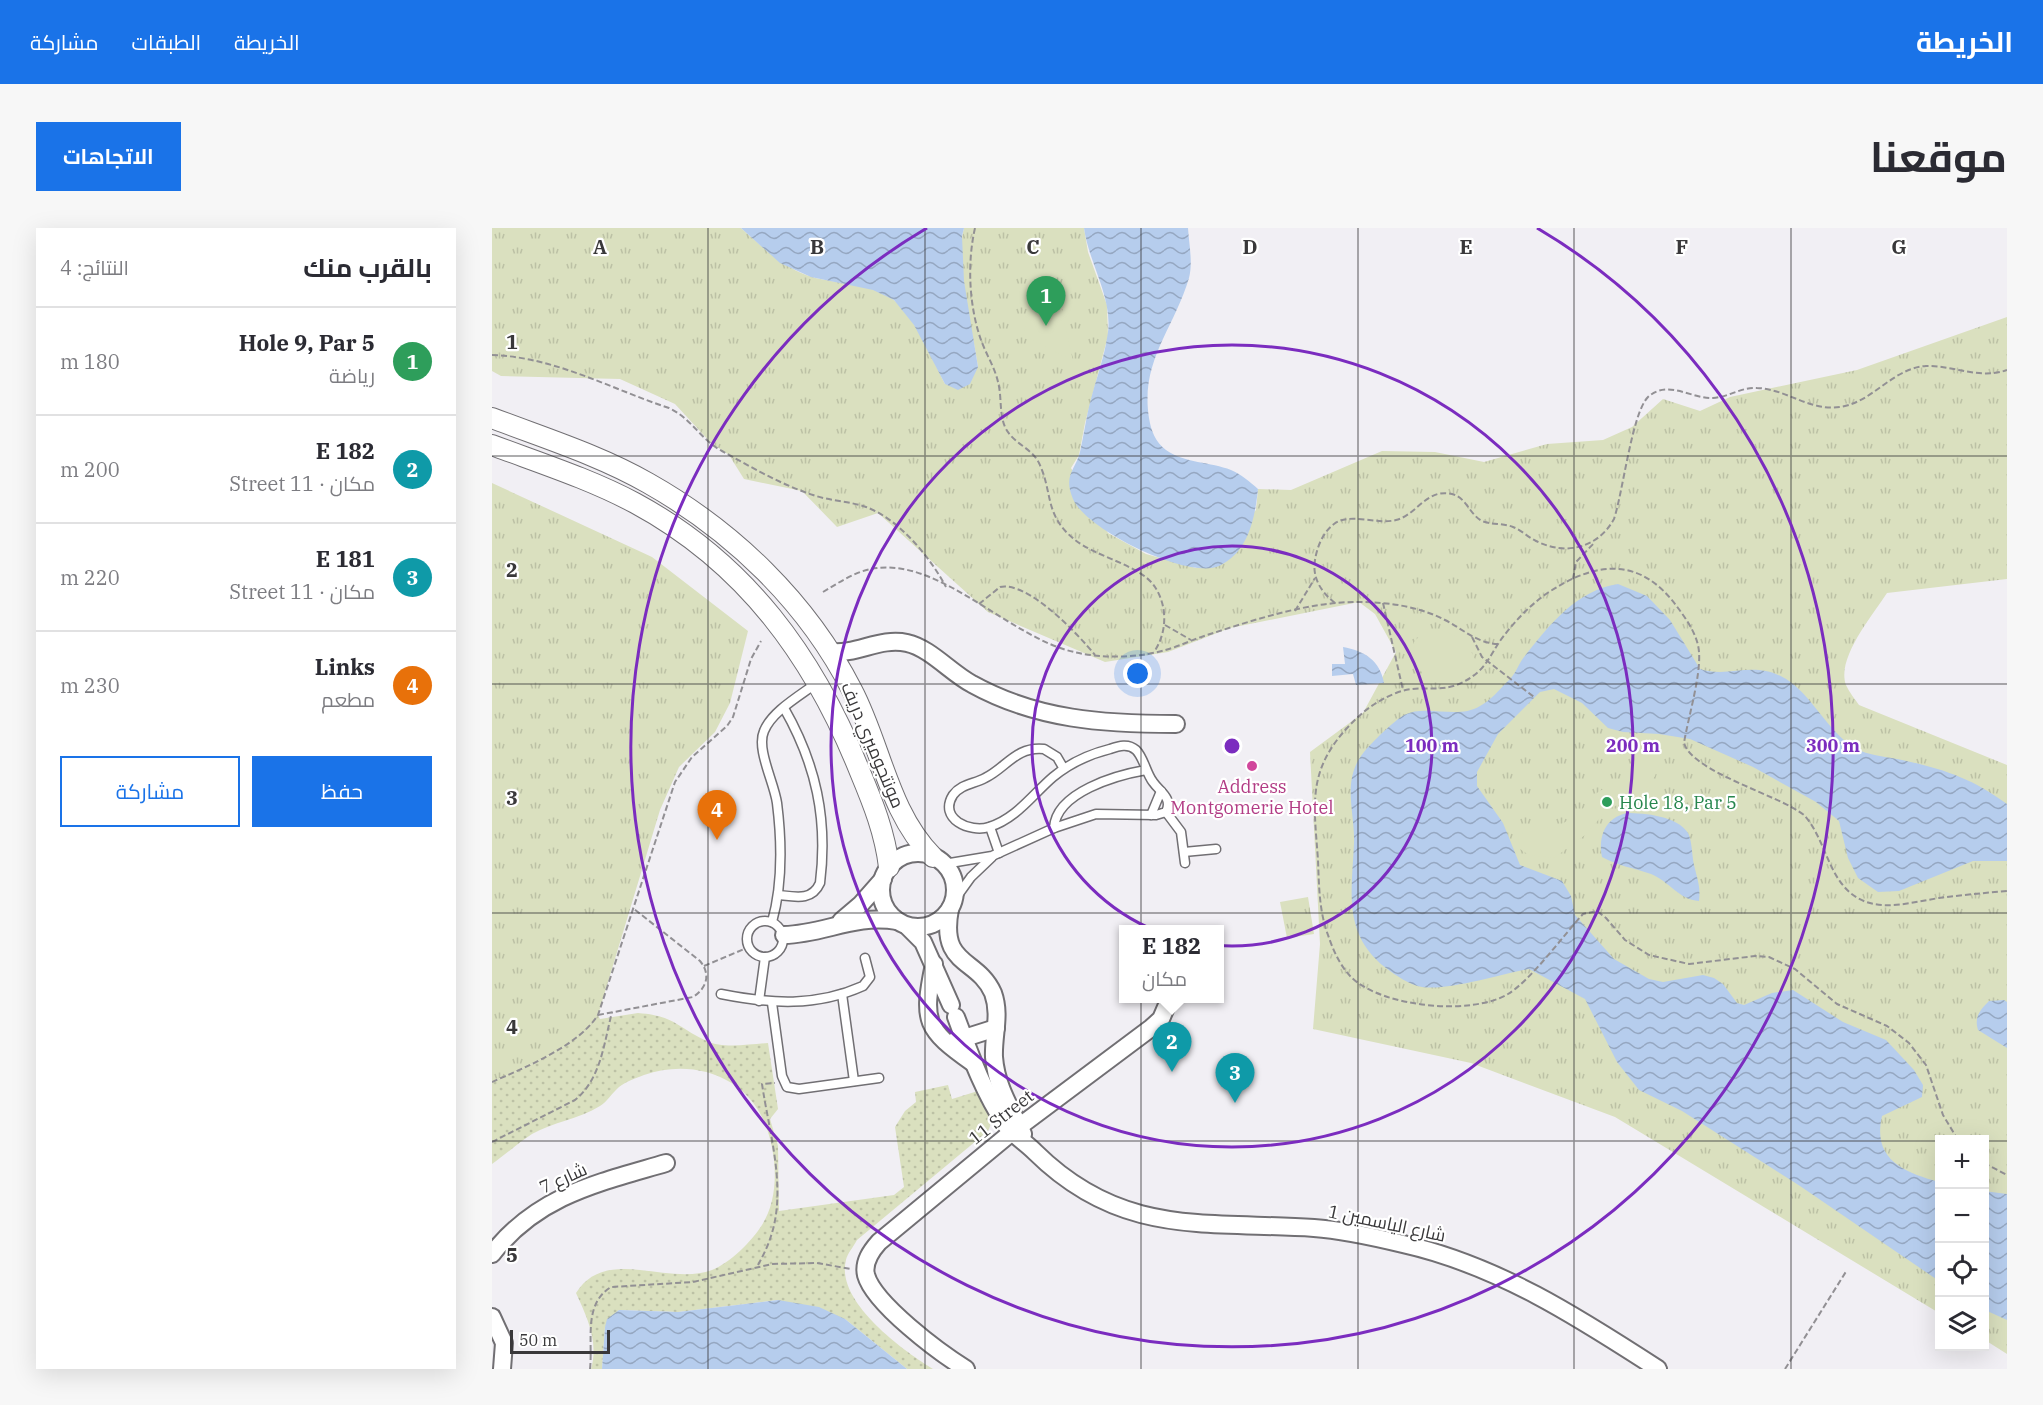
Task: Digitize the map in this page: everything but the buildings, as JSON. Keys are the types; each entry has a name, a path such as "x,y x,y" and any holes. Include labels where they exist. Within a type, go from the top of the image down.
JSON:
{"street":[{"name":"مونتجوميري دريف","path":"492,418 606,463 646,482 693,510 735,543 775,581 830,652 849,684 866,719 904,819 938,860"},
{"name":"مونتجوميري دريف","path":"492,445 588,482 634,503 678,530 719,562 755,598 778,624 818,681 842,726 885,839 886,873"},
{"path":"830,652 846,653 897,641 910,644 990,693 1056,717 1115,724 1176,724"},
{"path":"849,684 856,659 869,646"},
{"path":"835,925 861,904 886,873 909,854 938,860 954,881 948,929 953,949 960,961 982,979 991,990 996,1004 994,1055 999,1082 1016,1129"},
{"path":"886,873 883,902 923,942 992,1103 1016,1129"},
{"path":"784,935 809,933 866,918 932,925 952,905"},
{"path":"934,964 927,1003 928,1015 937,1036 973,1063"},
{"name":"11 Street","path":"866,1273 868,1256 879,1242 1016,1129 1151,1028 1161,1019 1168,1003"},
{"path":"946,1044 996,1028"},
{"name":"شارع الياسمين 1","path":"1016,1129 1054,1171 1083,1191 1114,1207 1148,1218 1183,1223 1317,1228 1362,1234 1450,1257 1492,1273 1543,1297 1658,1369"},
{"name":"شارع 7","path":"492,1254 527,1218 554,1200 585,1187 666,1163"},
{"path":"866,1273 874,1290 902,1320 966,1369"},
{"path":"492,1317 504,1343 501,1369"}],"lane":[{"path":"772,922 779,895 777,803 762,738 769,723 818,681"},
{"path":"779,895 805,897 817,890 820,883 824,837 821,803 813,770 805,748 784,708"},
{"path":"1064,769 1051,752 1036,748 1019,753 985,778 958,789 950,804 955,820 970,828 990,827 1019,809 1064,769 1089,756 1123,746 1136,750 1146,771 1169,801 1166,812"},
{"path":"1054,828 1057,814 1062,808 1087,790 1115,777 1146,771"},
{"path":"1151,815 1161,792"},
{"path":"952,905 971,878 996,855 1054,828 1105,812 1151,815 1166,812"},
{"path":"1166,812 1180,832 1185,863"},
{"path":"990,827 996,855"},
{"path":"1184,852 1216,849"},
{"path":"938,860 996,855"},
{"path":"761,921 772,922 784,935 782,948 772,956 765,957 759,956 749,947 747,934 750,928 761,921"},
{"path":"759,1001 765,957"},
{"path":"721,994 772,1003 795,1003 842,994 864,986 868,982 869,971 865,958"},
{"path":"842,994 854,1081"},
{"path":"772,1003 783,1082 793,1089 879,1078"}],"path":[{"path":"975,228 971,261 973,305 981,340 998,381 1005,427 1011,436 1040,464 1048,500 1062,528 1088,549 1150,581 1159,594 1165,625 1154,653"},
{"path":"492,355 518,356 549,363 669,408 687,418 719,450 790,486 814,496 866,507 878,513 894,523 924,555 946,587"},
{"path":"1573,579 1576,562 1607,531 1614,519 1643,404 1658,391 1668,389 1716,398 1755,387 1806,404 1833,408 1859,401 1903,372 1914,368 1938,367 1973,373 2007,370"},
{"path":"1295,611 1315,577 1317,551 1322,539 1334,524 1346,519 1398,520 1410,513 1422,501 1441,494 1461,498 1480,520 1508,525 1546,545 1572,549 1598,540"},
{"path":"823,591 858,572 875,568 909,570 979,604 1044,642 1077,653 1095,655 1154,653 1191,640 1295,611 1335,603 1383,603 1431,614 1472,637 1498,644"},
{"path":"1955,1135 1943,1114 1926,1065 1909,1043 1887,1026 1831,1001 1789,965 1769,957 1755,956 1703,964 1662,959 1636,949 1597,911 1583,914 1510,993 1490,1001 1460,1005 1422,1004 1384,996 1361,985 1343,967 1331,945 1321,910 1314,810 1317,777 1329,750 1359,715 1380,700 1403,690 1443,689 1456,686 1468,679 1488,661 1498,644 1529,608 1589,571 1615,568 1652,581 1671,599 1690,627 1699,650 1684,743 1690,755 1707,767 1790,806 1804,815 1814,828 1838,879 1855,896 1865,902 1901,907 1946,897 2007,891"},
{"path":"1315,577 1323,591 1335,603"},
{"path":"979,604 1000,586 1019,588 1067,626 1095,655"},
{"path":"1383,603 1403,690"},
{"path":"1165,625 1191,640"},
{"path":"1472,637 1478,651 1488,661 1534,697"},
{"path":"492,1082 573,1040 591,1025 598,1015 675,782 692,757 727,726 733,717 752,659 761,641"},
{"path":"598,1015 693,997 704,987 707,973 704,966 633,909"},
{"path":"704,966 749,947"},
{"path":"492,1142 575,1100 586,1090 594,1080 612,1012"},
{"path":"758,1265 772,1234 776,1195 775,1150 762,1084 783,1082"},
{"path":"1989,1166 2007,1175"},
{"path":"590,1369 594,1306 604,1292 611,1287 693,1282 758,1265 817,1263 866,1273"},
{"path":"1785,1369 1847,1270"}],"green space":[{"path":"492,228 741,228 774,256 802,273 812,277 867,287 895,301 911,319 945,384 978,367 965,296 961,258 964,228 1084,228 1088,252 1107,305 1108,336 1079,455 1071,468 1108,533 1146,554 1196,568 1256,510 1258,489 1291,490 1382,451 1435,452 1484,462 1547,444 1603,440 1632,427 1663,399 1700,411 1730,397 1857,370 2007,317 2007,579 1887,593 1851,650 1844,674 1846,685 1859,705 2007,765 2007,1354 1989,1343 1989,1135 1935,1135 1935,1311 1615,1117 1471,1063 1313,1029 1320,944 1310,752 1363,713 1396,652 1375,614 1359,602 1230,628 1168,652 1105,662 988,612 878,513 837,527 802,491 744,479 729,455 710,442 675,404 620,379 501,376 492,371"},
{"path":"1044,294 1059,296 1073,361 1023,335 1029,312"},
{"path":"492,483 652,557 748,631 730,703 715,732 679,767 660,810 598,1015 589,1026 565,1046 492,1082"},
{"path":"1426,629 1444,631 1464,642 1477,664 1468,677 1454,685 1432,681 1415,666 1414,642"},
{"name":"Hole 18, Par 5","path":"1648,750 1661,757 1655,776 1642,793 1607,810 1585,835 1554,858 1529,855 1520,849 1518,836 1527,830 1557,827 1578,814 1598,792 1625,777 1634,761"},
{"path":"1308,897 1314,934 1287,938 1280,902"},
{"path":"638,1013 668,1019 697,1036 721,1045 768,1043 778,1109 770,1119 778,1146 779,1211 894,1195 904,1187 895,1127 905,1111 916,1102 915,1092 948,1085 952,1099 978,1091 990,1116 988,1131 857,1240 846,1260 845,1276 861,1308 890,1338 933,1369 907,1369 845,1319 778,1300 678,1312 619,1310 605,1327 602,1369 591,1369 593,1339 588,1320 576,1293 589,1279 604,1272 621,1269 695,1274 719,1267 733,1257 758,1231 768,1214 774,1191 775,1167 771,1143 760,1113 749,1098 735,1085 719,1076 683,1069 663,1070 627,1082 600,1106 532,1134 492,1164 492,1082 565,1046 589,1026 598,1015 600,1019"}],"water":[{"path":"741,228 964,228 962,236 964,281 978,367 970,384 958,390 945,384 914,325 894,300 873,290 811,277 780,263"},
{"path":"1084,228 1188,228 1191,260 1189,278 1160,346 1149,379 1149,418 1154,435 1166,450 1189,460 1231,470 1258,489 1255,511 1244,543 1229,560 1219,566 1205,568 1185,566 1140,549 1097,525 1073,499 1069,484 1071,474 1080,452 1089,406 1106,346 1109,324 1105,296"},
{"path":"1618,584 1647,596 1670,620 1700,669 1722,672 1754,670 1777,674 1798,688 1841,738 1851,746 1866,753 1944,771 1982,787 2007,804 2007,861 1973,861 1899,891 1878,892 1858,878 1848,858 1839,821 1816,802 1753,767 1690,739 1623,732 1608,728 1582,703 1554,689 1540,692 1498,734 1477,772 1477,786 1503,823 1520,865 1562,881 1571,896 1575,915 1614,959 1649,979 1663,982 1703,975 1714,978 1723,984 1737,1003 1744,1005 1772,993 1793,990 1843,1022 1886,1040 1914,1070 1923,1085 1922,1097 1882,1116 1880,1131 1886,1154 1894,1162 1914,1174 1935,1181 1935,1278 1800,1186 1682,1111 1639,1090 1617,1062 1585,999 1529,969 1446,987 1417,986 1386,968 1372,955 1362,941 1353,911 1354,831 1351,785 1357,763 1364,752 1404,715 1422,711 1462,712 1484,704 1510,679 1522,660 1554,621 1577,601 1603,588"},
{"path":"1343,647 1358,651 1370,658 1379,668 1384,683 1356,685 1353,674 1332,676 1332,664 1345,664"},
{"path":"1627,813 1669,819 1683,827 1688,833 1699,887 1699,901 1680,894 1651,874 1602,857 1601,842 1605,829 1613,819"},
{"path":"2004,1000 2007,1002 2007,1048 1978,1030 1977,1025 1979,1014 1989,1001"},
{"path":"1989,1192 2007,1194 2007,1320 1989,1312"},
{"path":"778,1300 819,1307 845,1319 907,1369 602,1369 607,1319 619,1310 678,1312"}],"place":[{"name":"Hole 9, Par 5","path":"1046,326"},
{"name":"Address Montgomerie Hotel","path":"1252,766"},
{"name":"Hole 18, Par 5","path":"1607,802"},
{"name":"Links","path":"717,840"},
{"name":"E 182","path":"1172,1072"},
{"name":"E 181","path":"1235,1103"}]}
